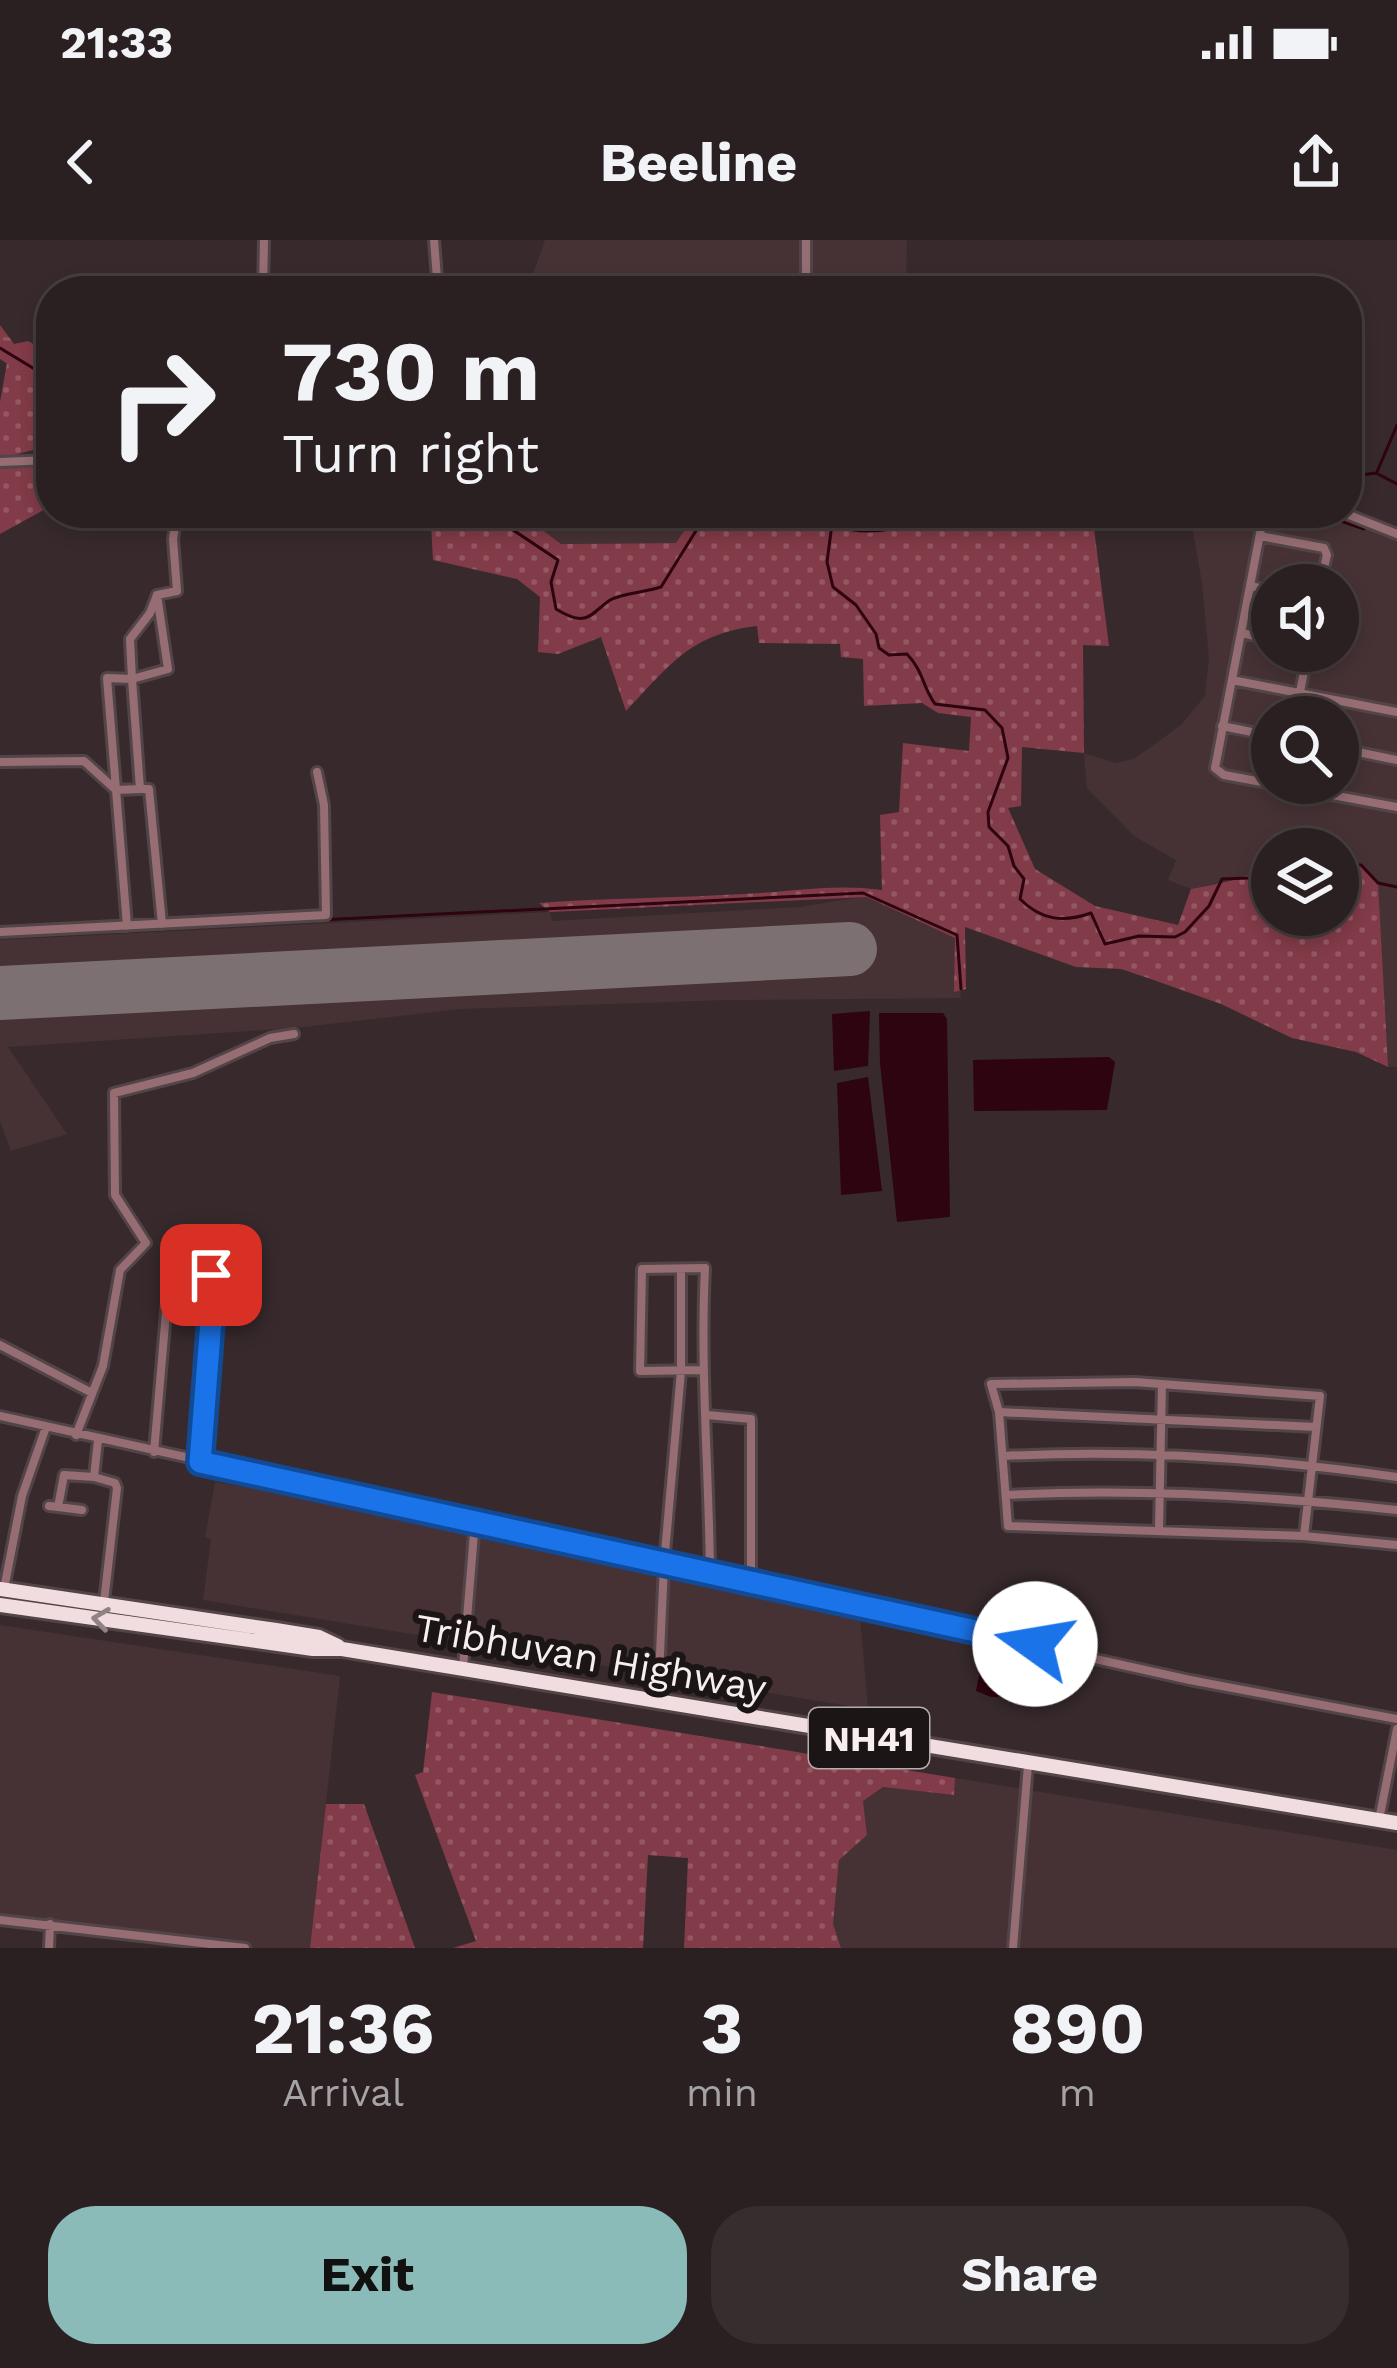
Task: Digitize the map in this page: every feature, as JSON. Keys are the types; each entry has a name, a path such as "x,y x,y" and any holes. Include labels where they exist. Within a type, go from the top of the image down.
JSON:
{"highway":[{"name":"NH41","path":"2,1594 104,1602 319,1637 342,1648"},
{"name":"NH41","path":"2,1594 313,1649 342,1648"},
{"name":"Tribhuvan Highway","path":"342,1648 1397,1823"}],"street":[{"path":"263,276 264,240"},
{"path":"434,240 437,276"},
{"path":"806,240 806,276"},
{"path":"0,462 36,461"},
{"path":"1362,520 1397,534"},
{"path":"157,595 177,591 175,528"},
{"path":"1261,528 1214,760 1218,772 1397,807"},
{"path":"1260,536 1324,548 1326,564"},
{"path":"140,789 130,639 157,595"},
{"path":"127,926 107,678 132,679 168,669 157,595"},
{"path":"1242,633 1251,635"},
{"path":"1300,692 1304,672"},
{"path":"1232,680 1397,712"},
{"path":"1222,726 1251,732"},
{"path":"1359,752 1397,760"},
{"path":"0,762 84,761 116,790 149,789 162,924"},
{"path":"0,932 326,915 324,805 317,772"},
{"path":"76,1435 104,1366 120,1270 146,1243 115,1195 114,1093 193,1073 270,1038 294,1034"},
{"path":"704,1370 640,1371 642,1269 705,1268 710,1573"},
{"path":"658,1703 664,1564 681,1371 682,1270"},
{"path":"154,1452 170,1278 211,1275 200,1462"},
{"path":"0,1345 92,1393"},
{"path":"1304,1536 1320,1396 1162,1384 991,1384 999,1412 1008,1526 1304,1536 1397,1545"},
{"path":"1159,1529 1162,1384"},
{"path":"999,1412 1316,1427"},
{"path":"706,1415 751,1419 751,1580"},
{"path":"0,1416 1127,1666 1397,1719"},
{"path":"2,1594 22,1496 46,1426"},
{"path":"94,1478 98,1440"},
{"path":"1004,1456 1092,1451 1312,1465 1397,1477"},
{"path":"82,1510 53,1506 64,1475 115,1483 104,1602"},
{"path":"1006,1495 1159,1493 1397,1510"},
{"path":"462,1670 475,1521"},
{"path":"1379,1820 1397,1729"},
{"path":"1013,1948 1028,1765"},
{"path":"0,1920 244,1948"},
{"path":"49,1948 50,1924"}],"shaded area":[{"path":"545,240 907,240 906,276 532,276"},
{"path":"1362,520 1397,534 1397,1067 1388,1067 1358,936 1359,828 1251,828 1251,876 1191,889 1168,880 1176,860 1134,836 1087,788 1084,753 1115,763 1134,759 1181,725 1205,696 1209,658 1193,528 1362,528"},
{"path":"540,528 686,528 676,543 561,544"},
{"path":"867,896 956,938 961,998 460,1009 295,1028 8,1047 67,1134 11,1151 0,1121 0,940 550,912 552,921 800,907"},
{"path":"870,1011 868,1066 834,1071 832,1014"},
{"path":"879,1013 943,1013 947,1019 950,1217 897,1222"},
{"path":"1109,1057 1115,1062 1107,1110 974,1111 973,1060"},
{"path":"868,1077 882,1191 841,1195 837,1083"},
{"path":"215,1482 311,1498 313,1486 859,1605 868,1709 203,1600 211,1539 205,1537"},
{"path":"0,1625 340,1676 310,1948 245,1948 0,1920"},
{"path":"988,1648 1032,1654 1041,1660 1038,1698 991,1697 976,1691"},
{"path":"955,1778 1397,1850 1397,1948 841,1948 833,1924 839,1859 867,1835 863,1801 883,1787 953,1795"}],"green space":[{"path":"0,325 14,344 28,341 36,346 36,382 0,359"},
{"path":"7,363 36,382 36,449 0,459 0,402"},
{"path":"36,461 36,514 0,534 0,462"},
{"path":"431,528 540,528 561,544 676,543 686,528 1094,528 1109,646 1083,645 1084,753 1022,747 1021,806 1008,808 1035,869 1095,906 1178,925 1191,889 1251,874 1251,936 1359,936 1361,865 1378,883 1388,1067 1356,1052 1292,1038 1221,1004 1121,969 1076,967 965,927 966,989 954,992 955,938 867,897 550,912 539,903 830,888 882,890 880,815 899,812 903,743 969,751 971,717 938,713 922,703 864,706 863,659 841,657 840,644 759,643 757,626 698,644 669,666 626,711 601,637 558,654 538,652 540,597 517,579 433,560"},
{"path":"432,1692 955,1778 954,1795 883,1787 863,1801 867,1835 839,1860 833,1924 841,1948 684,1948 688,1858 648,1855 643,1948 453,1948 476,1941 415,1775 423,1772"},
{"path":"326,1804 364,1804 415,1948 310,1948"}],"waterway":[{"path":"0,348 36,370"},
{"path":"1377,472 1397,425"},
{"path":"1362,475 1376,473 1397,484"},
{"path":"510,528 558,560 551,582 556,609 575,618 592,614 615,598 661,587 698,528"},
{"path":"831,528 827,562 833,587 856,605 876,634 879,648 889,655 907,654 935,704 985,710 1002,728 1008,758 988,812 989,827 1008,846 1024,879 1020,899 1028,906 1053,918 1091,913 1105,944 1139,936 1175,937 1209,906 1222,879 1251,876"},
{"path":"844,528 894,528"},
{"path":"1359,865 1378,883 1397,887"},
{"path":"0,936 863,893 957,935 961,989"}],"runway":[{"path":"0,993 850,949"}],"route":[{"path":"211,1275 200,1462 1035,1644"}]}
